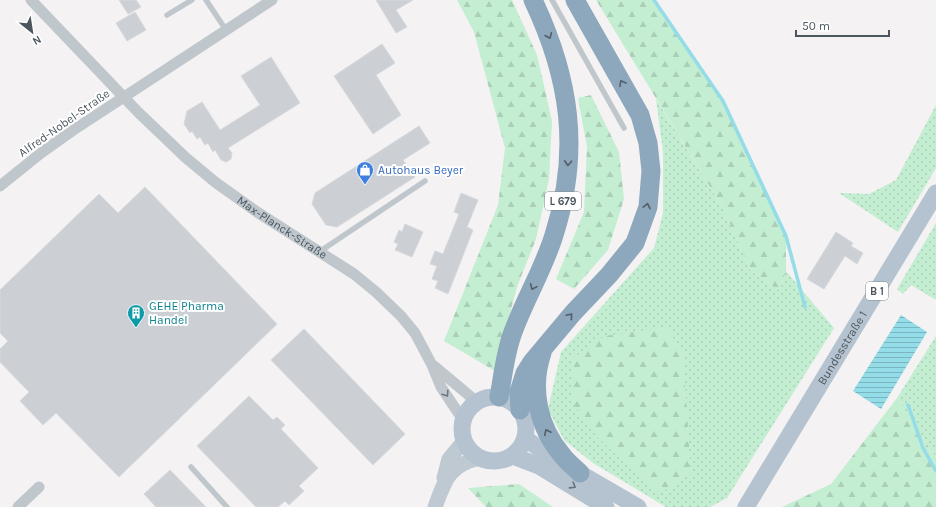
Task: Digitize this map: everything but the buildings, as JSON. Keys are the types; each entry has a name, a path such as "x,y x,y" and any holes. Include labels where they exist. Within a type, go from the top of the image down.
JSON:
{"highway":[{"name":"L 679","path":"499,397 513,333 554,235 563,203 568,166 568,105 562,76 552,42 533,0"},
{"path":"520,410 519,392 525,373 545,346 573,313 610,275 635,243 648,207 651,171 648,143 640,115 575,0"},
{"path":"545,346 539,364 538,374 537,396 540,414 547,434 558,450 580,473"}],"main road":[{"name":"Bundesstraße 1","path":"745,506 819,388 936,194"},
{"path":"491,397 499,397 514,404 520,410 526,423 526,438 521,448 513,456 502,461 491,462 480,458 470,451 462,434 463,420 468,410 477,402 491,397"},
{"path":"526,438 545,453 638,507"},
{"path":"444,485 445,472 449,459 464,441"},
{"path":"513,456 539,466 606,507"},
{"path":"436,506 444,485 455,468 480,458"}],"street":[{"name":"Max-Planck-Straße","path":"30,0 185,157 215,182 257,212 354,274 376,292 401,316 415,333 432,365 441,387 463,420"},
{"path":"124,96 272,0"},
{"name":"Alfred-Nobel-Straße","path":"0,186 66,135 124,96"},
{"name":"Max-Planck-Straße","path":"432,365 477,402"},
{"path":"18,507 39,487"}],"lane":[{"path":"167,15 192,0"},
{"path":"206,0 226,30"},
{"path":"552,0 624,128"},
{"path":"319,252 425,181"},
{"path":"191,467 227,507"}],"green space":[{"path":"457,0 512,0 537,55 552,121 549,179 536,239 517,287 495,371 444,341 498,205 505,148 474,32"},
{"path":"596,0 654,0 723,101 786,236 786,271 779,290 751,271 723,208"},
{"path":"591,95 619,152 624,199 608,250 574,289 556,279 584,212 587,147 578,98"},
{"path":"656,99 723,208 751,271 779,290 786,271 834,328 727,498 710,507 666,507 593,463 564,440 548,409 561,352 654,248 663,213 663,152"},
{"path":"936,105 936,168 898,232 839,193 869,194 896,180"},
{"path":"936,223 936,300 911,285 903,294 897,289"},
{"path":"667,327 683,354 691,474 661,493 635,473 597,437 571,400 573,358 605,336"},
{"path":"936,336 936,458 897,398"},
{"path":"897,398 936,458 936,507 782,507 831,484"},
{"path":"519,484 553,507 486,507 468,488"}],"water":[{"path":"901,315 927,332 881,409 853,391"}],"waterway":[{"path":"654,0 723,101 786,236 805,307"},
{"path":"908,405 923,448 936,471"}],"place":[{"name":"Autohaus Beyer","path":"365,185"},
{"name":"GEHE Pharma Handel","path":"136,328"}]}
